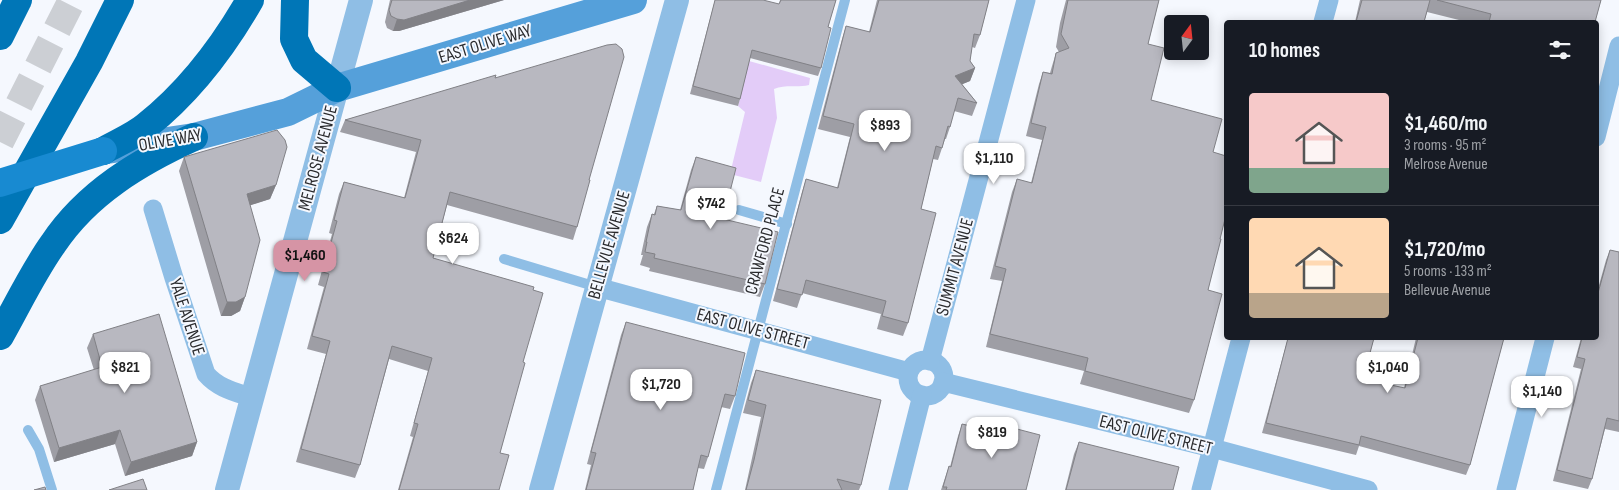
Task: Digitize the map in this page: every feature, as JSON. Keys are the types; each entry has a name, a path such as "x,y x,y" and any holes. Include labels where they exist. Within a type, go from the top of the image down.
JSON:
{"highway":[{"path":"0,36 18,0"},
{"path":"0,220 89,62 120,0"},
{"path":"103,151 145,127 179,97 221,45 250,0"},
{"path":"295,0 293,19 294,39 300,53 304,60 337,88"},
{"path":"0,336 51,245 76,214 106,187 145,161 194,137"}],"main road":[{"name":"EAST OLIVE WAY","path":"337,88 588,7 633,0"},
{"name":"OLIVE WAY","path":"0,183 103,151 194,137 288,112 337,88"}],"street":[{"name":"MELROSE AVENUE","path":"227,490 361,0"},
{"name":"BELLEVUE AVENUE","path":"541,490 677,0"},
{"name":"SUMMIT AVENUE","path":"930,360 1026,0"},
{"path":"1323,20 1328,0"},
{"path":"1599,124 1619,46"},
{"name":"YALE AVENUE","path":"153,209 206,374 221,387 253,398"},
{"name":"EAST OLIVE STREET","path":"597,286 909,372"},
{"path":"1201,490 1240,340"},
{"path":"1506,490 1544,340"},
{"path":"930,360 942,368 944,373 943,382 936,393 922,395 913,389 910,384 909,372 917,362 930,360"},
{"name":"EAST OLIVE STREET","path":"943,382 1212,448 1368,490"},
{"path":"898,490 922,395"}],"lane":[{"name":"CRAWFORD PLACE","path":"716,490 845,0"},
{"path":"739,210 787,224"},
{"path":"504,259 597,286"},
{"path":"28,430 39,449 52,490"}],"shaded area":[{"path":"749,61 810,78 809,85 774,89 777,118 761,182 730,174 745,112 738,106"}],"building":[{"path":"392,0 470,0 404,20 391,16 389,10"},
{"path":"715,0 763,0 779,4 781,0 836,0 828,27 831,28 821,68 752,50 740,99 693,86"},
{"path":"879,0 989,0 980,35 974,34 970,61 975,68 955,76 977,103 958,98 942,148 936,146 921,209 936,213 908,323 882,316 886,301 806,280 802,295 777,289 806,179 838,188 854,124 823,116 846,26 870,32"},
{"path":"1068,0 1159,0 1148,44 1164,48 1151,100 1222,119 1213,152 1224,155 1224,223 1208,290 1222,294 1194,400 1085,371 1088,358 990,334 1006,269 995,266 1017,179 1032,183 1046,127 1031,123 1043,72 1052,74 1056,53 1069,48 1061,34"},
{"path":"1362,0 1430,0 1425,20 1357,20"},
{"path":"1437,0 1601,0 1596,20 1490,20 1491,14"},
{"path":"616,44 622,49 624,57 577,227 450,192 433,258 534,287 533,290 543,293 500,453 509,455 499,490 399,490 418,424 414,423 432,358 392,346 360,465 301,449 330,341 312,336 329,274 323,272 337,221 334,220 344,182 405,198 421,140 345,120 496,75 495,78"},
{"path":"277,130 285,140 287,147 276,185 247,194 260,240 245,297 236,302 227,302 184,157"},
{"path":"696,157 736,168 723,219 778,232 765,284 654,258 655,254 645,252 652,214 655,215 657,206 681,210"},
{"path":"1610,250 1619,252 1619,421 1607,418 1592,479 1557,470 1585,359 1577,357 1581,340 1599,340 1599,289"},
{"path":"159,314 197,442 131,462 120,430 59,448 40,386 102,367 93,334"},
{"path":"626,322 745,353 735,396 725,394 708,457 701,455 693,490 586,490 596,453 591,452"},
{"path":"1287,340 1373,340 1370,353 1373,354 1367,380 1405,388 1417,340 1503,340 1470,465 1361,436 1359,445 1266,423"},
{"path":"756,370 881,400 861,485 837,479 842,490 746,490 766,405 748,400"},
{"path":"994,423 1040,435 1026,490 946,490 947,487 943,487 949,466 951,467 962,424 992,431"},
{"path":"1079,442 1179,467 1173,490 1066,490"},
{"path":"143,479 147,490 109,490"},
{"path":"45,487 46,490 34,490"}],"tunnel":[{"path":"0,142 72,0"}]}
